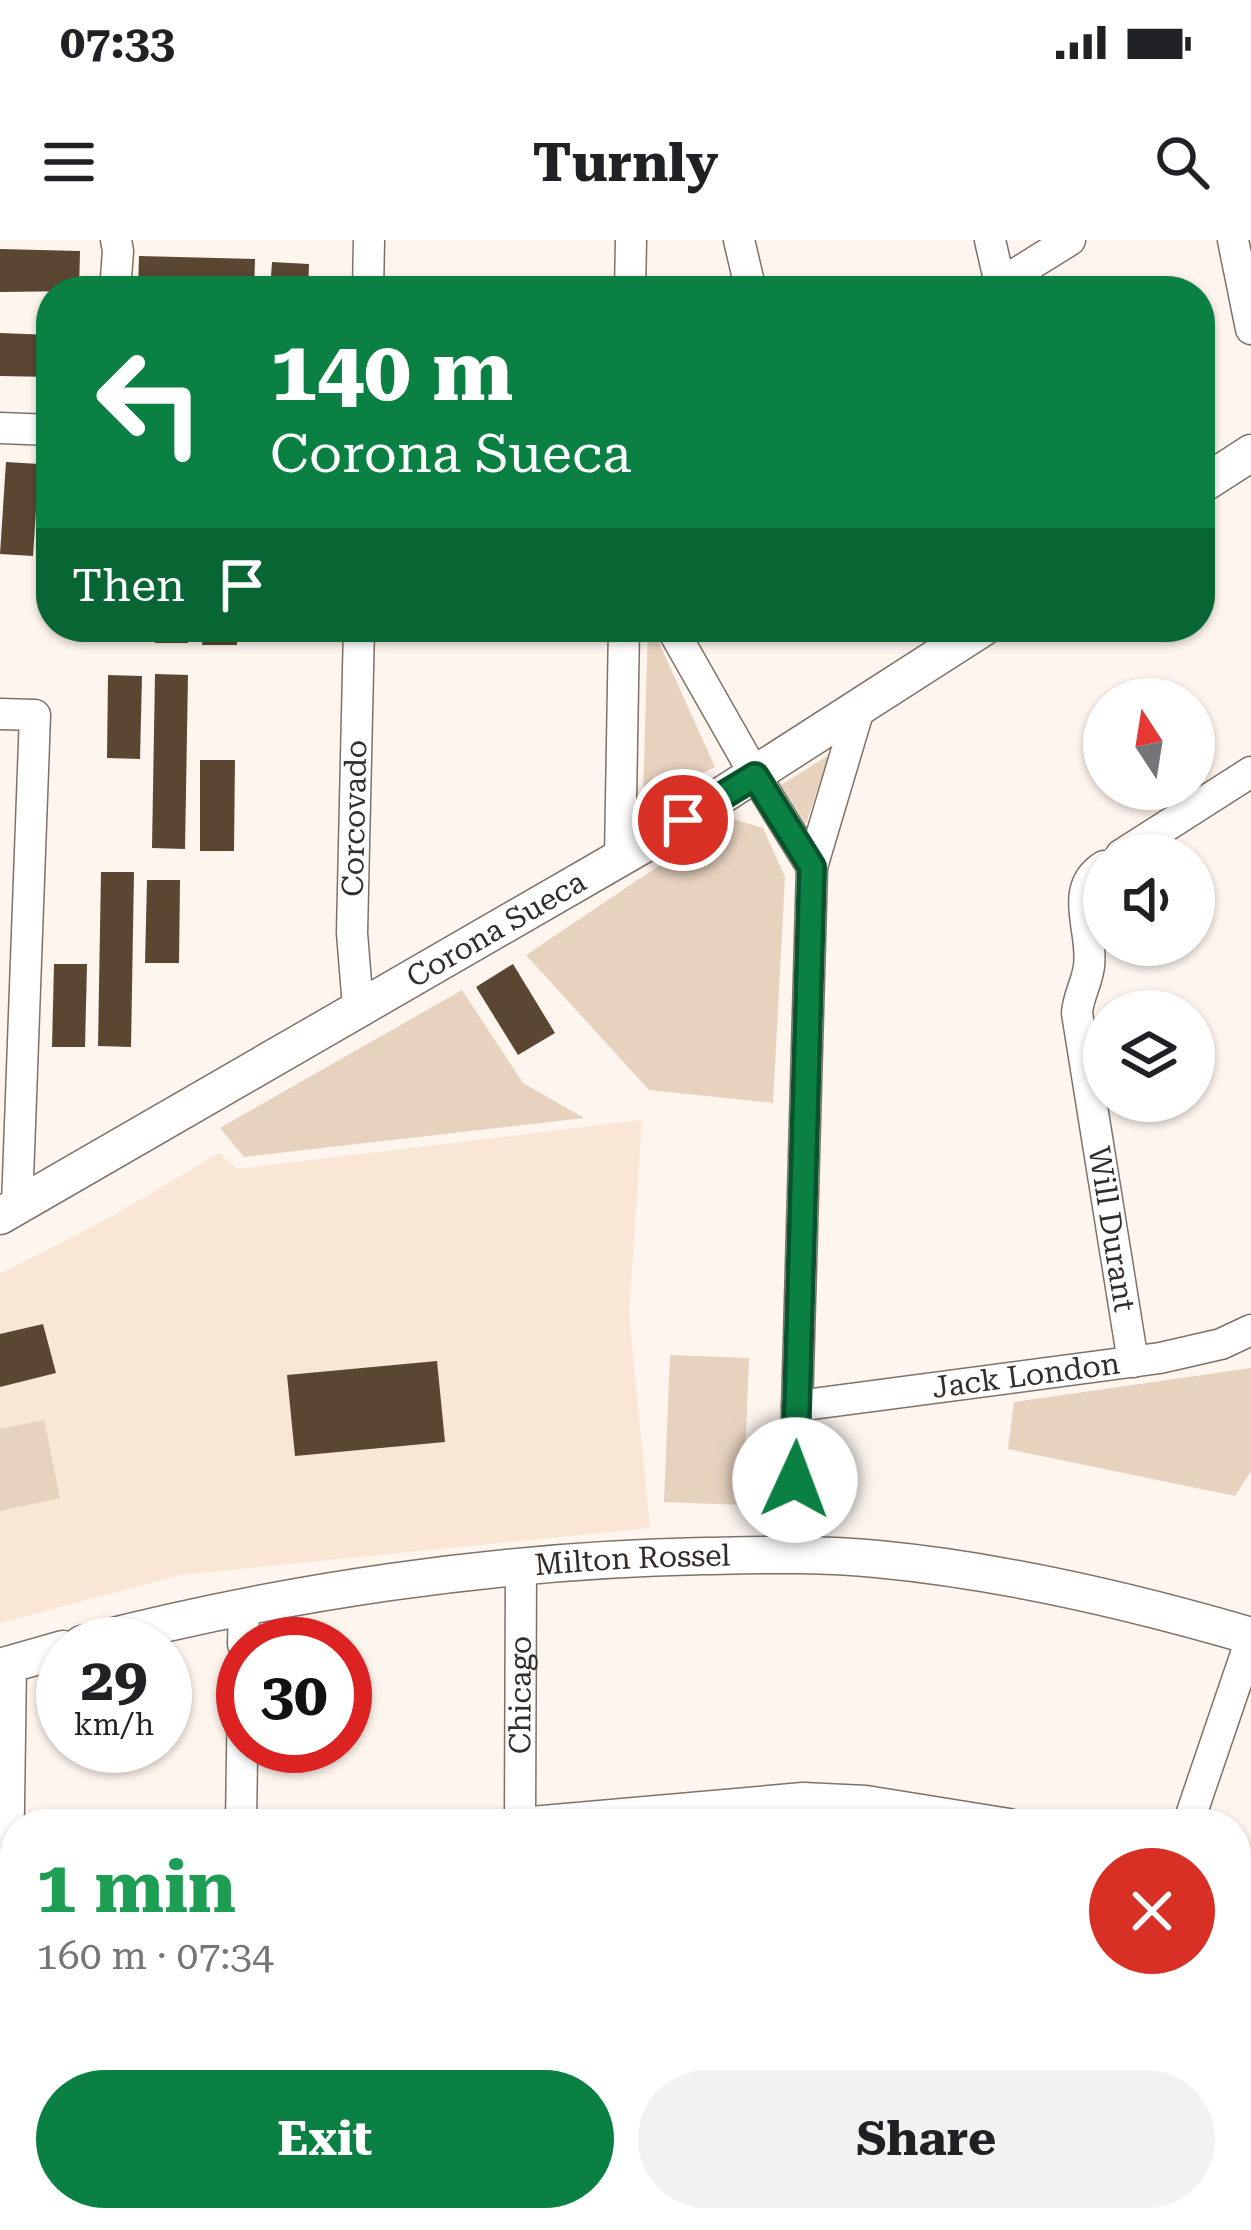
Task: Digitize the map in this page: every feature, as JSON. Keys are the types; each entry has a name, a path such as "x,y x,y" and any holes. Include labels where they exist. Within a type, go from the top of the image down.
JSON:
{"street":[{"path":"115,276 116,240"},
{"path":"368,276 369,240"},
{"path":"631,276 632,240"},
{"path":"740,240 748,276"},
{"path":"990,240 993,276"},
{"path":"1012,276 1070,240"},
{"path":"1233,240 1251,329"},
{"path":"0,428 36,429"},
{"path":"1215,476 1251,453"},
{"name":"Corcovado","path":"358,1007 352,933 359,642"},
{"path":"620,858 624,642"},
{"path":"679,642 812,867"},
{"name":"Corona Sueca","path":"9,1211 620,858 961,642"},
{"path":"793,1554 812,867 859,709"},
{"path":"0,714 35,715 9,1211"},
{"path":"1153,834 1251,772"},
{"name":"Will Durant","path":"1089,966 1077,1013 1133,1362"},
{"name":"Jack London","path":"797,1406 1133,1362 1221,1344 1251,1330"},
{"name":"Milton Rossel","path":"278,1617 419,1580 520,1567 793,1554 874,1559 1017,1579 1128,1602 1251,1638"},
{"name":"Chicago","path":"520,1567 520,1809"},
{"path":"1193,1809 1251,1638"},
{"path":"5,1809 6,1665 36,1657"},
{"path":"242,1773 242,1809"},
{"path":"816,1809 866,1801 916,1809"}],"shaded area":[{"path":"648,642 659,642 715,767 643,800"},
{"path":"829,755 806,824 781,785"},
{"path":"730,818 763,828 785,877 773,1103 649,1090 526,955"},
{"path":"462,990 523,1083 584,1118 244,1157 220,1128"},
{"path":"642,1120 629,1314 650,1528 180,1575 0,1623 0,1274 111,1217 219,1153 237,1169"},
{"path":"670,1355 749,1358 743,1505 664,1502"},
{"path":"1251,1368 1251,1471 1235,1496 1008,1449 1014,1402"},
{"path":"44,1420 60,1498 0,1511 0,1429"}],"building":[{"path":"0,249 80,251 79,276 36,276 36,292 0,292"},
{"path":"139,256 255,259 254,276 138,276"},
{"path":"272,262 309,264 309,276 271,276"},
{"path":"0,333 36,334 36,377 0,376"},
{"path":"6,462 36,464 33,556 0,554"},
{"path":"202,642 237,642 237,645"},
{"path":"155,674 188,675 185,849 152,848"},
{"path":"108,675 142,676 140,759 107,758"},
{"path":"200,760 235,760 234,851 200,851"},
{"path":"101,872 134,872 131,1047 98,1046"},
{"path":"147,880 180,880 179,963 145,963"},
{"path":"54,964 87,964 85,1047 52,1047"},
{"path":"513,964 555,1033 518,1055 476,987"},
{"path":"43,1324 56,1373 0,1387 0,1334"},
{"path":"437,1361 445,1442 295,1456 287,1375"}],"route":[{"path":"683,820 755,776 812,867 795,1480"}]}
